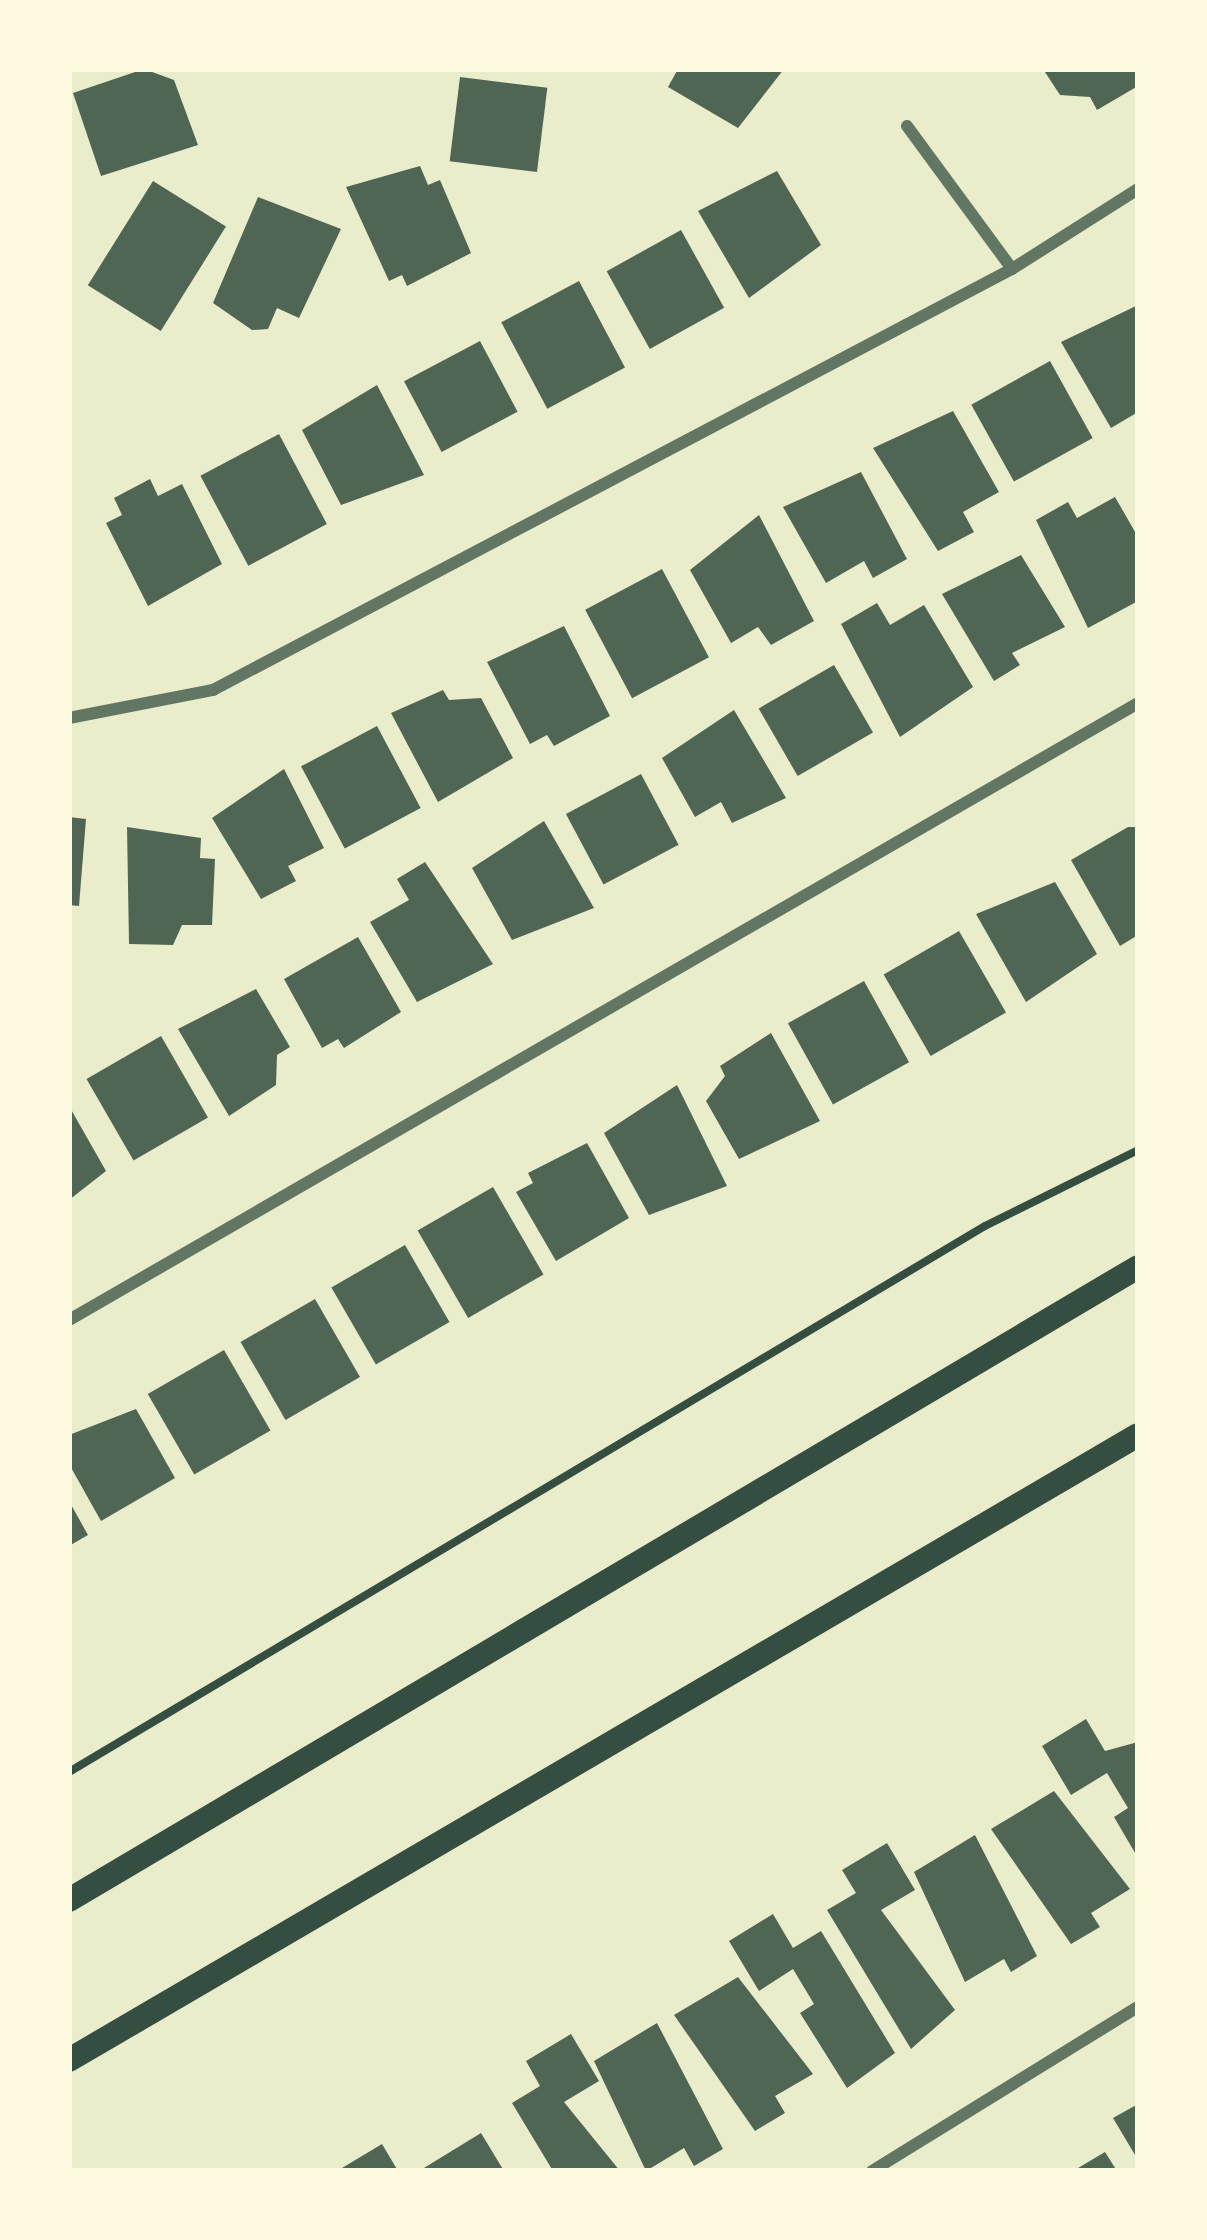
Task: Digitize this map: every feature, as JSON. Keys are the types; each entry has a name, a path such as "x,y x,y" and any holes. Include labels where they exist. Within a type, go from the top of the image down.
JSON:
{"main road":[{"path":"69,1900 1138,1267"},
{"path":"69,2060 1138,1435"}],"street":[{"path":"908,126 1012,269"},
{"path":"69,718 212,690 1012,269 1138,189"},
{"path":"69,1320 1138,703"},
{"path":"872,2171 1138,2007"}],"path":[{"path":"69,1772 986,1226 1138,1150"}],"building":[{"path":"144,69 174,80 198,145 101,176 73,93"},
{"path":"678,69 784,69 738,128 668,87"},
{"path":"1043,69 1138,69 1138,86 1097,110 1090,97 1060,95"},
{"path":"460,77 547,88 537,172 450,161"},
{"path":"420,166 428,185 440,180 471,253 407,286 402,275 389,281 346,187"},
{"path":"777,171 821,245 749,298 698,211"},
{"path":"153,181 226,227 161,331 88,285"},
{"path":"258,197 341,229 299,318 277,308 268,329 252,330 213,303"},
{"path":"681,230 724,308 650,349 607,271"},
{"path":"579,281 625,368 547,409 501,322"},
{"path":"1138,305 1138,412 1111,428 1061,342"},
{"path":"480,341 518,412 442,452 404,381"},
{"path":"1050,361 1093,438 1014,482 971,405"},
{"path":"377,385 424,475 341,505 302,430"},
{"path":"953,411 999,492 963,512 974,532 938,551 873,448"},
{"path":"279,434 327,524 248,566 200,476"},
{"path":"861,472 907,559 873,578 864,561 826,583 783,507"},
{"path":"150,479 158,496 182,484 222,564 148,606 106,523 122,515 114,498"},
{"path":"1115,497 1138,537 1138,601 1088,628 1036,520 1068,502 1077,518"},
{"path":"759,515 814,621 771,645 758,627 731,643 690,570"},
{"path":"1021,555 1065,627 1012,653 1020,665 994,681 942,594"},
{"path":"662,569 709,657 632,698 585,610"},
{"path":"877,603 890,625 924,605 973,687 900,737 841,624"},
{"path":"564,626 610,716 554,746 547,735 530,744 487,662"},
{"path":"834,665 873,733 798,776 759,708"},
{"path":"443,690 449,700 481,698 513,758 438,802 391,713"},
{"path":"734,710 786,798 732,823 721,802 695,817 662,758"},
{"path":"377,726 421,808 345,848 301,766"},
{"path":"284,769 324,848 288,866 296,881 261,899 212,818"},
{"path":"641,774 679,845 604,885 566,814"},
{"path":"69,817 86,819 79,906 69,905"},
{"path":"544,821 594,908 512,940 472,868"},
{"path":"127,827 201,838 200,858 215,859 212,925 182,925 173,945 129,944"},
{"path":"1128,827 1138,827 1138,935 1120,946 1071,860"},
{"path":"425,862 493,964 417,1002 370,922 409,900 397,879"},
{"path":"1055,882 1097,954 1026,1002 976,914"},
{"path":"959,931 1006,1012 931,1056 884,974"},
{"path":"358,937 401,1012 344,1048 338,1039 322,1048 284,979"},
{"path":"864,981 909,1062 833,1105 788,1023"},
{"path":"256,989 290,1047 277,1055 276,1085 229,1116 178,1029"},
{"path":"771,1033 820,1121 739,1159 706,1101 725,1076 720,1066"},
{"path":"161,1036 208,1117 134,1160 87,1079"},
{"path":"677,1085 727,1186 649,1215 604,1133"},
{"path":"69,1106 106,1171 69,1200"},
{"path":"587,1143 629,1218 556,1261 516,1192 533,1183 528,1173"},
{"path":"493,1187 544,1274 468,1318 418,1230"},
{"path":"405,1245 450,1322 376,1365 331,1288"},
{"path":"315,1299 360,1377 286,1420 241,1342"},
{"path":"224,1350 270,1431 194,1475 148,1394"},
{"path":"136,1409 175,1478 101,1521 69,1464 69,1435"},
{"path":"69,1501 88,1535 69,1546"},
{"path":"1086,1719 1105,1751 1138,1742 1138,1858 1114,1817 1128,1808 1107,1773 1071,1795 1042,1746"},
{"path":"1054,1791 1130,1889 1091,1913 1100,1927 1071,1944 991,1829"},
{"path":"975,1835 1037,1956 1011,1972 1004,1959 965,1982 914,1872"},
{"path":"887,1843 915,1890 881,1910 955,2010 911,2049 827,1910 856,1893 842,1870"},
{"path":"773,1914 793,1948 821,1931 895,2053 847,2088 800,2013 814,2004 793,1969 759,1991 729,1941"},
{"path":"738,1977 813,2074 775,2096 785,2113 755,2131 674,2015"},
{"path":"657,2023 723,2149 694,2166 684,2148 646,2171 594,2061"},
{"path":"571,2034 599,2081 564,2102 620,2171 553,2171 512,2103 540,2086 526,2061"},
{"path":"1138,2104 1138,2160 1113,2118"},
{"path":"481,2133 504,2171 419,2171"},
{"path":"382,2144 398,2171 337,2171"},
{"path":"1105,2152 1117,2171 1073,2171"}]}
